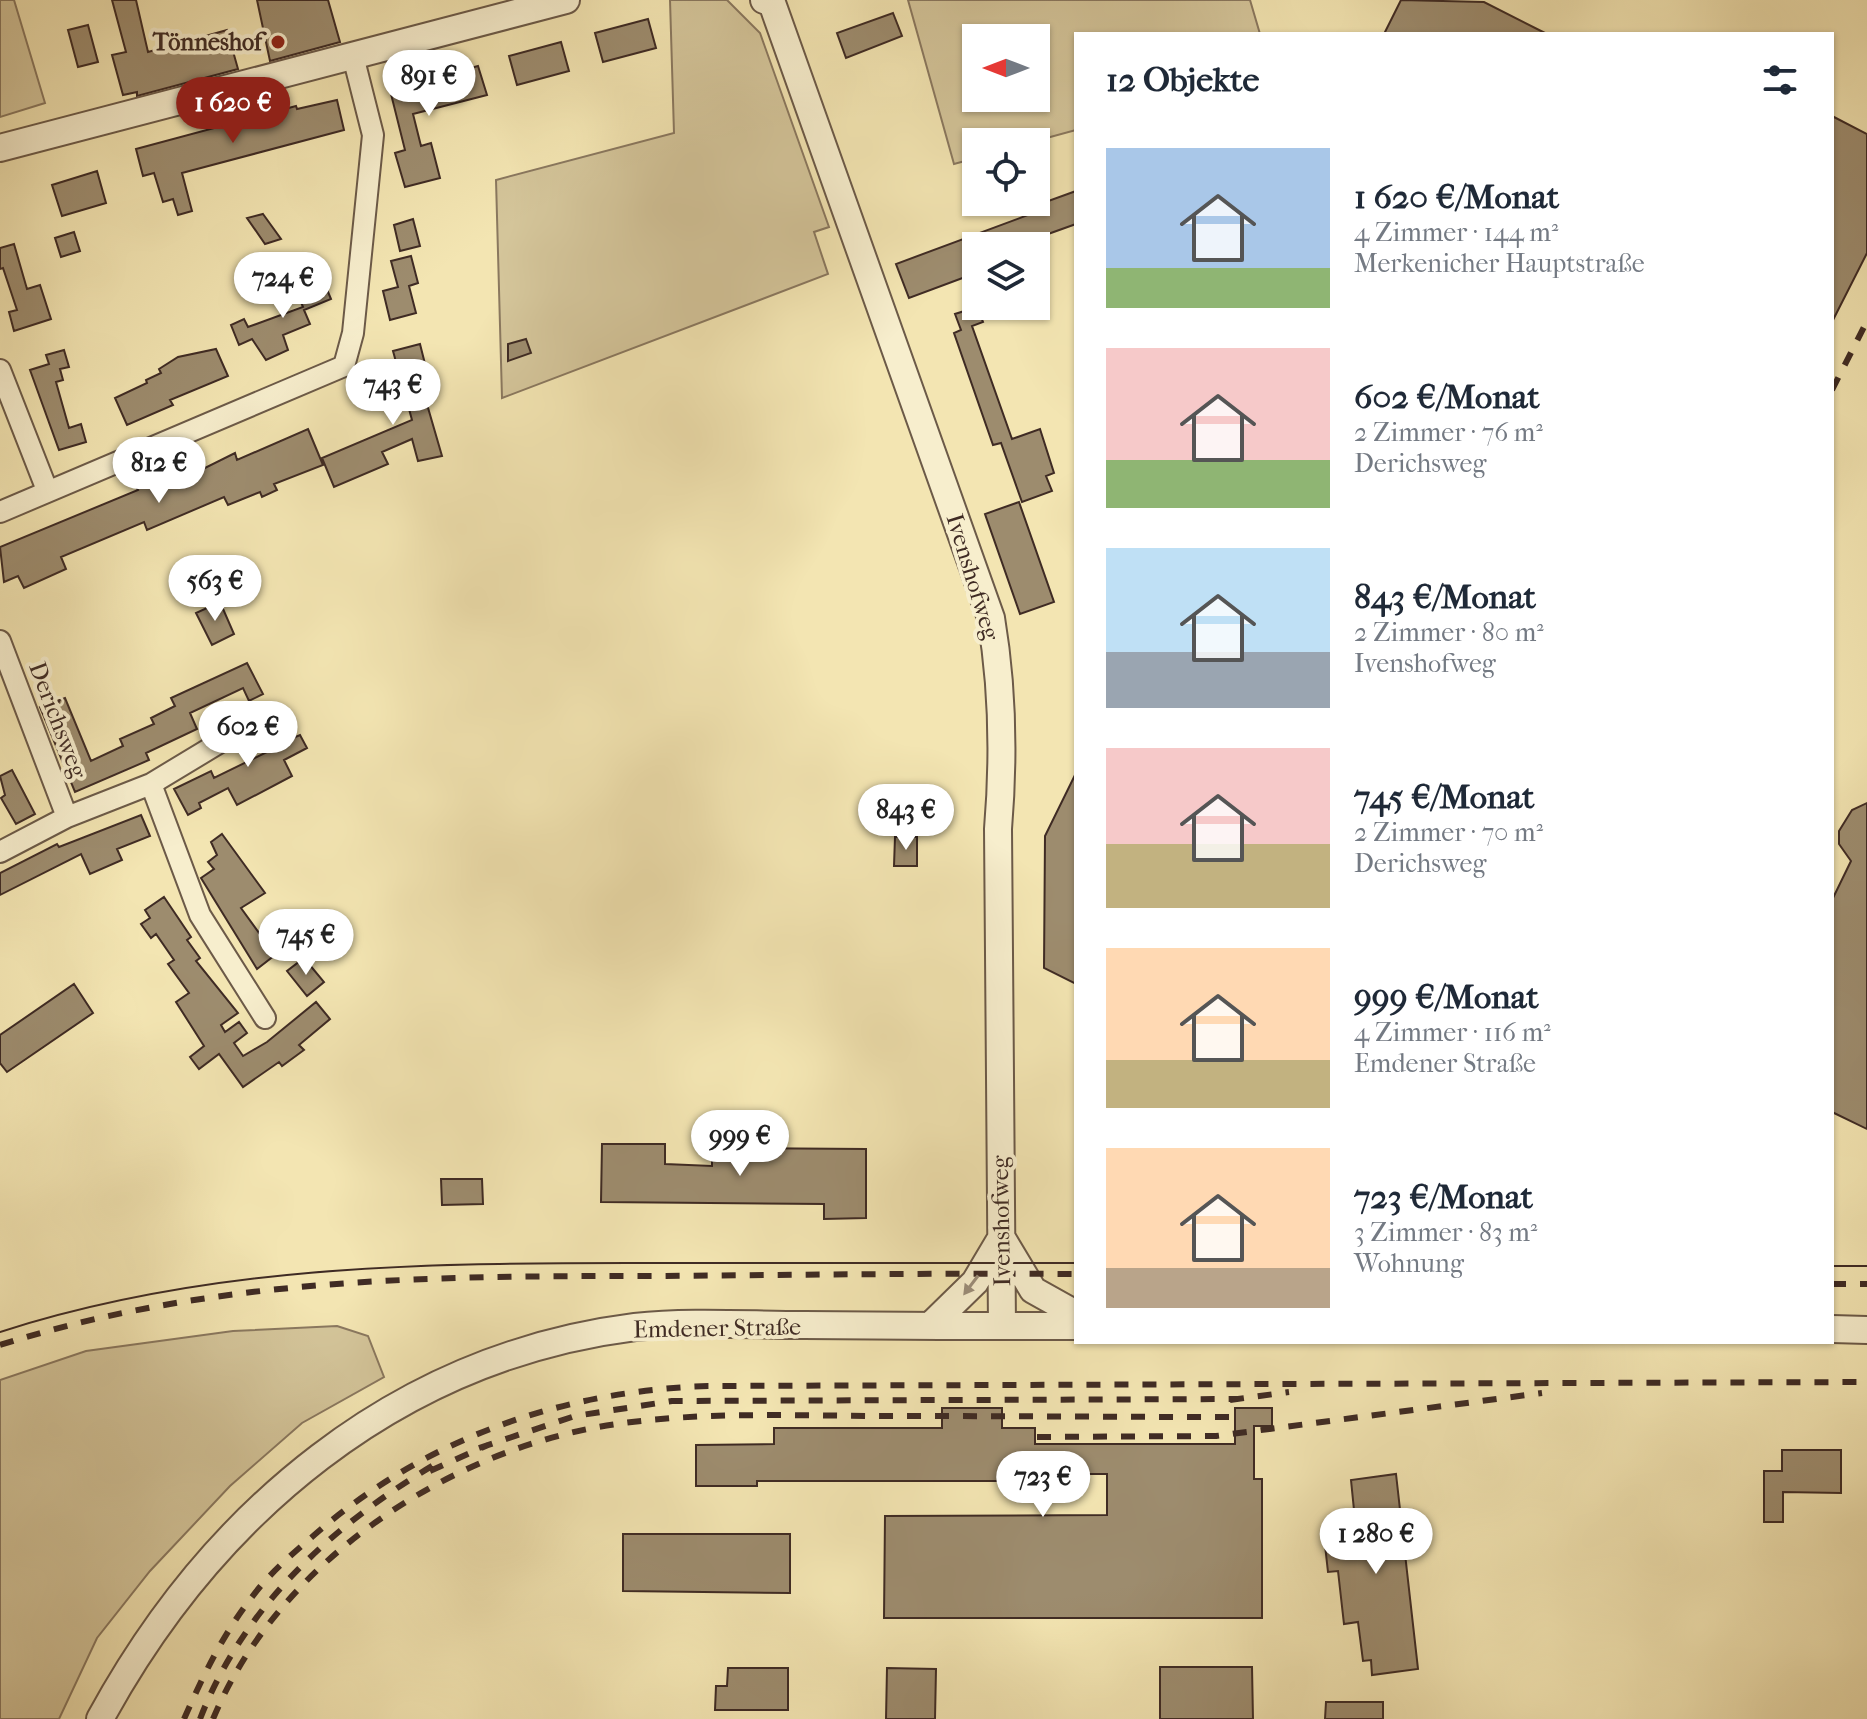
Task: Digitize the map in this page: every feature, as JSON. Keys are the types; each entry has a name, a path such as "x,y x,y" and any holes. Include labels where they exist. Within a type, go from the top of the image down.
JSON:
{"street":[{"path":"0,148 566,0"},
{"name":"Ivenshofweg","path":"769,1 991,618 1001,679 1003,769 998,829 1002,1326"},
{"path":"0,512 344,366 353,333 373,135 353,56"},
{"path":"0,370 47,490"},
{"name":"Derichsweg","path":"0,641 67,817"},
{"name":"Derichsweg","path":"0,852 67,817 151,784 242,729"},
{"path":"151,784 200,915 265,1018"},
{"path":"930,1326 975,1282 1002,1237 1033,1290 1074,1313"},
{"name":"Emdener Straße","path":"100,1719 161,1620 214,1553 270,1496 349,1434 442,1385 539,1349 636,1327 1074,1326"},
{"path":"1834,1329 1867,1330"}],"shaded area":[{"path":"0,0 14,0 45,103 0,117"},
{"path":"670,0 727,0 760,33 829,227 814,232 828,274 502,398 496,180 674,133"},
{"path":"908,0 1250,0 1259,32 1074,32 1074,131 1050,137 1050,128 962,128 962,162 954,164"},
{"path":"337,1326 368,1336 384,1377 302,1423 230,1486 150,1571 97,1638 59,1719 0,1719 0,1380 86,1351 233,1331"}],"building":[{"path":"112,0 136,0 148,52 227,30 238,69 137,96 137,92 123,95 112,55 126,52"},
{"path":"257,0 328,0 340,42 270,61"},
{"path":"1401,0 1484,2 1543,32 1385,32"},
{"path":"893,13 902,36 846,58 837,33"},
{"path":"648,19 656,48 603,62 595,33"},
{"path":"88,25 98,62 78,67 68,30"},
{"path":"561,42 569,71 517,85 509,56"},
{"path":"478,66 487,95 413,114 421,146 431,143 440,178 405,187 395,153 405,150 390,90"},
{"path":"337,100 344,130 182,173 192,211 178,215 173,199 163,202 154,173 143,176 136,149 296,106 297,109"},
{"path":"1834,117 1867,134 1867,253 1834,318"},
{"path":"97,171 106,203 62,216 52,185"},
{"path":"1074,192 1074,225 1050,233 982,232 1025,216 1050,216 1050,200"},
{"path":"263,214 281,239 265,244 247,218"},
{"path":"413,219 420,246 400,251 394,225"},
{"path":"74,232 80,251 61,257 55,238"},
{"path":"962,240 962,278 909,298 896,264"},
{"path":"14,244 27,289 40,285 51,319 14,331 9,312 17,310 3,268 0,269 0,248"},
{"path":"411,256 418,283 409,286 416,313 390,320 383,291 398,287 391,261"},
{"path":"320,273 331,299 304,310 310,324 283,335 288,350 266,360 252,339 239,345 231,325 244,319 248,327 303,307 294,285"},
{"path":"962,312 962,320 982,320 972,326 1012,439 1040,429 1054,473 1046,476 1052,491 1022,502 1001,443 993,445 954,333 961,330 955,314"},
{"path":"526,339 531,353 508,361 508,344"},
{"path":"420,344 430,384 422,387 442,456 418,461 412,439 382,452 388,464 334,487 322,458 412,420 393,351"},
{"path":"216,349 228,376 170,400 173,405 127,425 115,398 147,383 146,380 161,373 159,369 178,357"},
{"path":"64,350 69,367 60,369 63,380 56,382 69,428 81,424 86,442 59,450 30,370 49,364 46,355"},
{"path":"308,429 323,465 274,484 277,490 262,497 260,492 228,505 224,497 147,530 144,522 61,557 66,569 24,588 18,576 4,582 0,547 138,490 136,486 178,469 183,479 235,453 237,460"},
{"path":"1019,502 1054,602 1020,614 985,514"},
{"path":"220,602 234,634 212,645 196,613"},
{"path":"247,663 263,694 249,701 243,688 190,713 197,729 146,753 149,760 75,792 40,707 65,698 91,761 123,746 120,739 154,724 151,718 175,706 171,698"},
{"path":"274,707 291,739 300,735 307,748 284,760 292,776 237,805 228,788 199,803 201,808 188,815 174,789 211,771 214,778 273,749 258,716"},
{"path":"12,770 35,814 16,824 1,798 5,795 0,776"},
{"path":"1074,777 1074,983 1044,968 1045,836"},
{"path":"1867,803 1867,1129 1834,1113 1834,896 1851,861 1839,844 1839,831 1852,810"},
{"path":"141,815 150,836 117,849 122,860 90,874 81,854 0,895 0,873 57,844 59,847"},
{"path":"222,834 265,893 241,908 275,955 257,969 201,878 214,869 208,862 217,855 211,842"},
{"path":"895,837 917,837 917,866 894,866"},
{"path":"164,897 191,937 187,940 200,958 196,961 238,1013 221,1025 225,1032 239,1022 247,1033 234,1043 243,1056 267,1042 316,1002 330,1019 299,1045 304,1050 282,1066 279,1062 243,1087 219,1054 199,1069 190,1057 204,1046 176,1002 189,993 168,964 174,960 156,934 151,938 141,924 150,918 145,910"},
{"path":"304,958 324,982 307,996 287,971"},
{"path":"74,984 93,1013 7,1072 0,1063 0,1035"},
{"path":"602,1144 665,1144 665,1164 712,1166 712,1148 866,1149 866,1218 824,1219 824,1204 601,1202"},
{"path":"441,1179 482,1179 483,1204 442,1205"},
{"path":"942,1408 1002,1408 1002,1428 1035,1428 1035,1444 1235,1444 1235,1408 1272,1408 1272,1426 1254,1426 1254,1479 1262,1479 1262,1618 884,1618 885,1516 1107,1515 1107,1474 1035,1474 1035,1481 757,1481 757,1486 696,1486 696,1445 774,1444 774,1428 942,1428"},
{"path":"1782,1450 1841,1450 1841,1493 1783,1492 1783,1522 1764,1522 1764,1471 1782,1471"},
{"path":"1396,1474 1418,1669 1372,1675 1371,1660 1363,1661 1358,1622 1344,1624 1338,1571 1328,1572 1324,1536 1352,1532 1355,1520 1351,1480"},
{"path":"623,1534 790,1534 790,1593 623,1591"},
{"path":"1160,1667 1252,1667 1253,1719 1160,1719"},
{"path":"728,1668 788,1668 788,1710 715,1710 716,1686 727,1686"},
{"path":"887,1668 936,1669 935,1719 886,1719"},
{"path":"1326,1702 1383,1702 1383,1719 1325,1719"}],"tram line":[{"path":"0,1332 77,1310 155,1293 233,1281 390,1267 548,1263 1074,1263"},
{"path":"1834,1266 1867,1266"}],"railway":[{"path":"1834,386 1867,321"},
{"path":"0,1345 161,1306 242,1293 323,1285 486,1277 1074,1274"},
{"path":"1834,1284 1867,1284"},
{"path":"184,1719 223,1641 259,1589 296,1551 355,1503 447,1447 547,1410 600,1398 708,1386 1867,1382"},
{"path":"1230,1400 1289,1392"},
{"path":"1037,1437 1216,1436 1542,1393"},
{"path":"479,1448 575,1416 672,1401 1239,1399"},
{"path":"213,1719 242,1662 280,1609 326,1562 378,1521 434,1486 493,1458 555,1437 617,1424 719,1416 1235,1417"},
{"path":"430,1471 488,1445"},
{"path":"200,1719 241,1639 296,1571 363,1513 437,1463"}],"place":[{"name":"Tönneshof","path":"278,42"}]}
